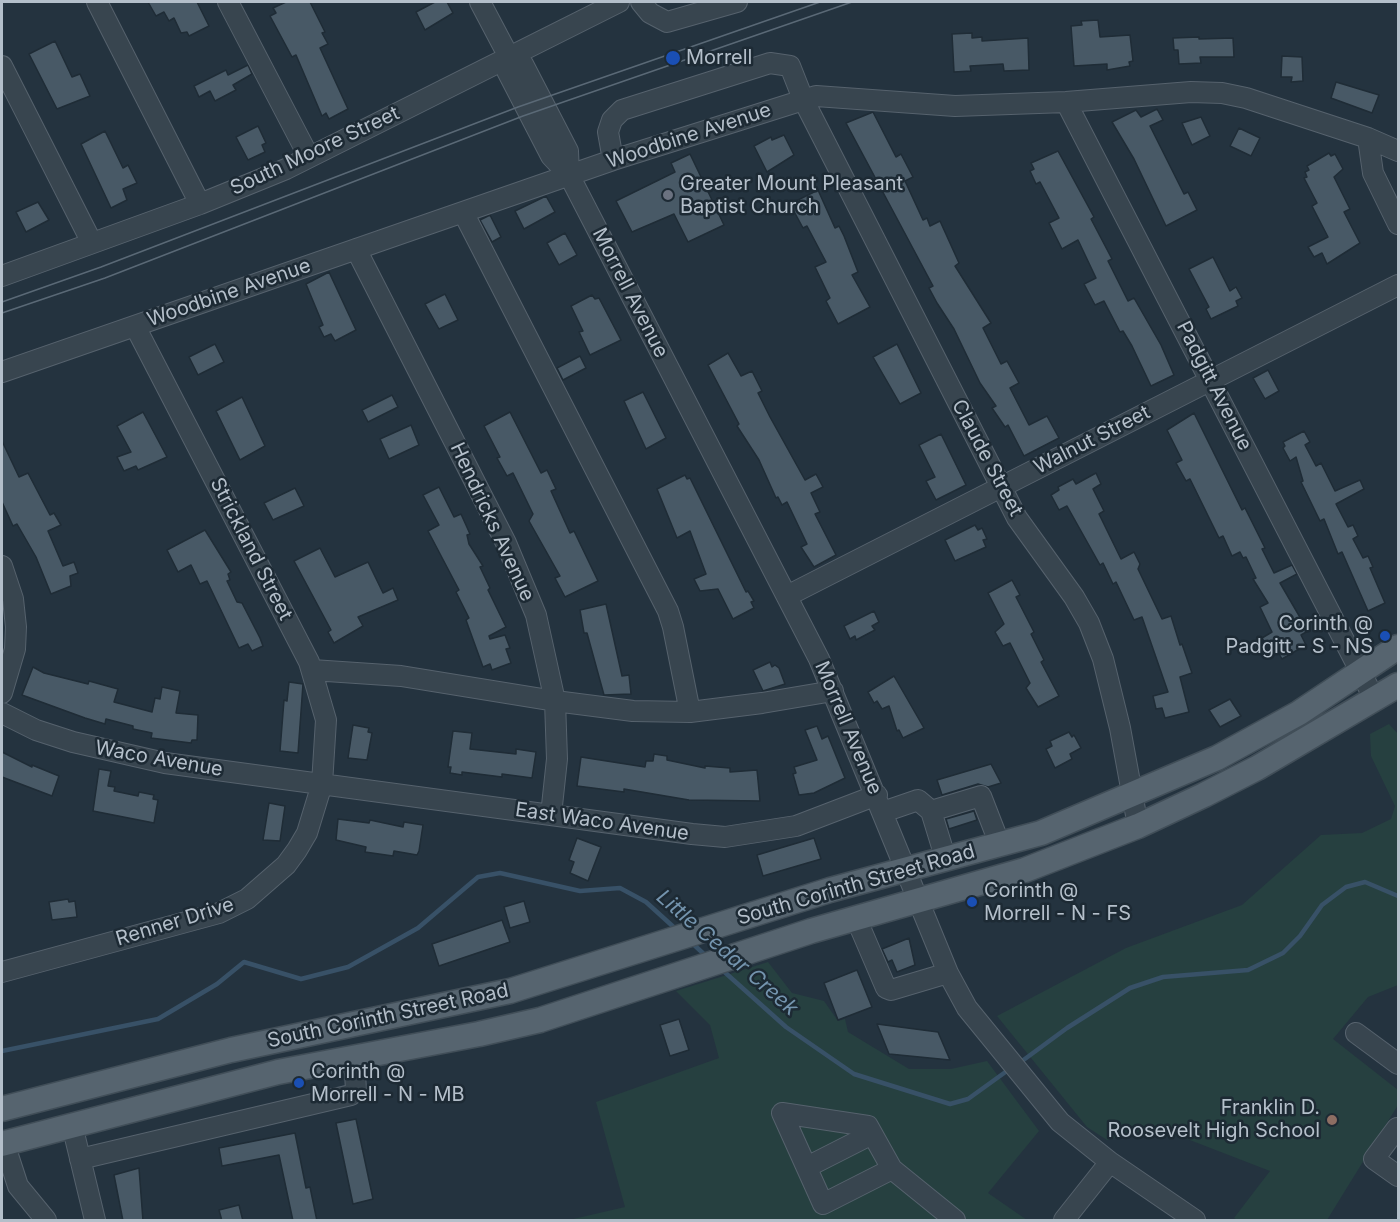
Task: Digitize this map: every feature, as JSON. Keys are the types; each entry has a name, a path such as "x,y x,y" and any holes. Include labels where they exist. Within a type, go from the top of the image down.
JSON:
{"main road":[{"name":"South Corinth Street Road","path":"2,1109 194,1059 349,1024 472,1000 621,957 830,890 1041,833 1192,769 1299,713 1398,647"},
{"name":"South Corinth Street Road","path":"2,1140 72,1125 268,1074 479,1034 540,1020 752,950 1025,870 1138,826 1204,795 1257,768 1398,685"},
{"path":"1192,769 1204,795"},
{"path":"594,964 604,1000"},
{"path":"349,1024 354,1056"}],"street":[{"path":"97,2 200,204"},
{"path":"228,2 309,158"},
{"name":"Morrell Avenue","path":"480,2 509,57 523,64 568,151 569,175 787,596 833,691 948,973 967,1008 987,1036 1060,1122 1110,1162 1195,1221"},
{"name":"South Moore Street","path":"2,276 200,204 309,158 619,2"},
{"path":"641,2 650,13 667,22 737,2"},
{"name":"Claude Street","path":"613,160 608,132 612,120 622,110 770,63 790,66 803,99 1000,487 1017,518 1074,597 1089,623 1109,682 1138,826"},
{"path":"2,66 92,243"},
{"name":"Woodbine Avenue","path":"2,372 613,160 803,99 836,96 955,106 1066,102 1191,92 1222,93 1246,98 1368,138 1398,152"},
{"name":"Padgitt Avenue","path":"1066,102 1375,700"},
{"path":"1368,138 1373,173 1398,224"},
{"path":"463,212 668,611 690,712"},
{"name":"Hendricks Avenue","path":"356,249 523,580 536,615 555,701 557,759 551,815"},
{"name":"Walnut Street","path":"787,596 1398,285"},
{"name":"Strickland Street","path":"135,326 312,670 326,720 322,784"},
{"path":"2,566 13,599 16,627 15,648 2,693"},
{"path":"312,670 401,676 633,711 690,712 833,691"},
{"name":"Waco Avenue","path":"2,713 36,730 112,753 322,784"},
{"name":"East Waco Avenue","path":"322,784 725,837 796,826 880,804 918,800 931,811"},
{"name":"Renner Drive","path":"2,972 219,913 247,899 286,865 297,850 307,833 322,784"},
{"path":"946,860 931,811 981,796 1000,845"},
{"path":"856,918 886,988 891,990 948,973"},
{"path":"1356,1033 1398,1064"},
{"path":"80,1160 351,1095 356,1090 354,1056"},
{"path":"892,1169 823,1204 782,1113 868,1126 892,1169 955,1221"},
{"path":"72,1125 95,1221"},
{"path":"1398,1130 1397,1128 1374,1159 1398,1176"},
{"path":"807,1167 872,1134"},
{"path":"2,1140 18,1186 46,1221"},
{"path":"1064,1221 1110,1162"}],"green space":[{"path":"1389,724 1398,734 1398,985 1368,997 1333,1039 1398,1090 1398,1105 1327,1220 1237,1220 1234,1218 1270,1171 1182,1137 1142,1131 1107,1140 1087,1127 997,1016 1126,948 1242,905 1321,835 1362,833 1391,819 1395,806 1371,756 1370,734"},
{"path":"768,962 792,993 824,1001 838,1021 845,1019 848,1032 909,1069 951,1069 987,1061 1039,1131 988,1193 1027,1220 569,1220 625,1207 596,1102 719,1058 710,1025 676,991"}],"building":[{"path":"148,2 197,2 209,26 189,36 187,32 181,33 174,18 169,21 164,12 156,16"},
{"path":"286,2 310,2 325,32 322,33 328,44 320,48 348,109 329,119 326,113 322,116 296,55 292,57 270,16 276,13 273,8"},
{"path":"435,2 447,2 453,13 425,30 416,12"},
{"path":"1098,20 1100,37 1130,35 1133,61 1129,62 1130,66 1107,70 1107,64 1074,66 1071,26 1082,25 1081,21"},
{"path":"972,33 972,38 982,37 982,41 1028,38 1029,70 1004,71 1003,64 970,66 971,71 954,72 952,34"},
{"path":"1199,37 1199,39 1233,38 1234,57 1200,57 1201,63 1179,64 1178,50 1174,50 1173,38"},
{"path":"55,41 72,77 80,74 90,96 57,109 29,54"},
{"path":"1282,56 1302,57 1303,81 1291,82 1292,77 1281,77"},
{"path":"248,65 252,74 233,85 236,90 215,101 210,91 199,97 194,86 226,70 228,75"},
{"path":"1336,82 1379,95 1372,113 1331,98"},
{"path":"1157,109 1163,120 1150,126 1184,194 1188,192 1197,210 1166,226 1134,159 1112,122 1136,110 1141,117"},
{"path":"873,112 896,157 901,154 913,177 905,181 923,220 927,218 930,226 940,221 959,263 955,266 991,323 983,328 1001,364 1007,361 1019,383 1010,388 1029,425 1047,416 1059,438 1024,456 1008,425 1005,427 992,408 996,406 980,383 954,329 929,288 933,286 846,123"},
{"path":"1201,117 1210,136 1192,145 1182,123"},
{"path":"258,126 266,143 262,145 265,152 248,160 236,137"},
{"path":"1239,128 1260,138 1251,156 1230,146"},
{"path":"105,131 123,168 128,165 137,183 123,189 127,200 111,208 81,144"},
{"path":"784,135 794,155 767,172 754,146 771,137 772,140"},
{"path":"1058,151 1094,217 1091,219 1112,259 1108,261 1128,301 1134,298 1161,345 1174,375 1151,386 1132,346 1123,331 1120,332 1104,301 1095,305 1084,284 1096,278 1078,240 1062,249 1049,223 1059,218 1040,182 1036,184 1030,171 1034,169 1031,163"},
{"path":"1329,153 1331,156 1335,154 1343,169 1334,177 1350,209 1344,212 1360,243 1327,264 1322,253 1314,257 1308,247 1328,237 1312,206 1317,203 1304,178 1307,177 1305,172 1309,170 1307,166"},
{"name":"Greater Mount Pleasant Baptist Church","path":"690,154 724,225 688,242 674,214 632,232 616,201 675,172 671,163"},
{"path":"818,190 835,228 839,226 844,236 858,272 852,275 870,307 838,324 826,301 830,298 815,267 826,262 807,226 803,228 790,204"},
{"path":"546,196 555,212 524,229 515,211"},
{"path":"38,202 49,220 26,232 16,212"},
{"path":"490,215 501,237 492,242 480,220"},
{"path":"565,233 577,255 559,265 547,243"},
{"path":"1213,257 1230,291 1236,287 1242,298 1236,301 1238,306 1211,319 1206,309 1209,307 1189,269"},
{"path":"329,272 356,330 335,341 331,334 324,337 319,327 323,325 306,284"},
{"path":"445,294 458,320 439,329 425,304"},
{"path":"592,295 595,299 599,298 621,340 590,355 579,332 583,331 571,306"},
{"path":"215,344 224,362 198,375 189,357"},
{"path":"897,344 921,393 900,404 873,357"},
{"path":"728,353 741,376 752,371 762,391 758,393 805,480 816,474 823,487 811,493 820,512 815,514 836,555 814,567 801,547 807,544 787,502 782,505 778,497 776,498 759,460 737,426 739,424 708,365"},
{"path":"580,356 586,368 563,380 557,368"},
{"path":"1268,370 1279,391 1265,399 1253,378"},
{"path":"643,392 666,438 646,449 624,401"},
{"path":"392,395 398,407 368,422 362,410"},
{"path":"242,397 265,446 240,460 216,411"},
{"path":"143,412 167,457 138,470 136,466 124,471 117,457 131,452 117,426"},
{"path":"510,412 541,473 547,470 556,489 551,491 570,533 574,531 598,581 565,597 555,578 560,576 529,521 533,514 513,473 507,476 484,426"},
{"path":"1194,413 1242,510 1245,508 1265,548 1262,549 1274,573 1292,565 1297,574 1280,583 1308,631 1301,635 1306,645 1282,659 1274,645 1268,648 1262,638 1272,632 1260,607 1268,603 1253,579 1256,578 1246,557 1243,558 1240,552 1232,556 1223,536 1219,538 1190,479 1186,481 1176,463 1182,460 1167,430"},
{"path":"411,425 419,445 389,459 380,439"},
{"path":"1304,431 1310,442 1305,445 1316,466 1321,463 1335,491 1360,480 1364,489 1336,504 1348,527 1353,525 1358,536 1353,539 1363,558 1368,556 1373,567 1370,568 1385,603 1368,611 1342,552 1338,554 1324,519 1320,521 1301,482 1303,481 1296,457 1290,461 1283,448 1285,446 1283,442"},
{"path":"941,434 966,485 936,500 926,481 935,477 919,445"},
{"path":"2,441 19,477 28,473 50,515 54,513 61,525 48,531 63,566 74,562 78,573 70,576 71,586 51,594 36,557 17,524 13,526 2,502"},
{"path":"1096,473 1101,484 1093,489 1104,511 1099,514 1121,559 1134,552 1140,564 1138,569 1162,619 1171,616 1180,645 1182,644 1192,673 1180,677 1189,712 1165,718 1162,708 1156,709 1153,696 1168,692 1142,617 1134,620 1116,582 1113,584 1103,563 1100,565 1067,506 1059,510 1051,495 1059,490 1058,487 1073,479 1076,484"},
{"path":"685,475 687,479 690,478 746,592 748,591 754,601 751,602 754,608 733,619 718,589 700,591 694,579 706,574 690,531 677,538 657,489"},
{"path":"439,487 454,517 461,514 470,534 467,535 469,544 483,566 480,567 490,588 488,590 506,627 489,636 490,639 505,635 510,648 506,649 511,663 492,670 490,664 483,667 466,620 469,618 456,592 459,590 428,531 439,525 423,495"},
{"path":"295,488 304,506 273,520 264,503"},
{"path":"975,525 978,530 982,528 987,539 983,540 986,547 955,561 945,540"},
{"path":"205,530 231,572 228,574 230,580 227,581 237,602 242,603 260,638 263,646 252,651 248,644 239,648 207,581 200,584 191,565 178,572 167,550"},
{"path":"320,548 335,577 368,562 383,593 393,588 398,600 358,617 363,626 334,643 328,632 331,630 294,561"},
{"path":"1012,580 1020,595 1016,597 1034,632 1031,634 1044,660 1041,662 1059,696 1038,707 1026,688 1030,683 1010,643 1003,646 995,632 1004,624 988,593"},
{"path":"606,604 622,676 629,675 631,694 604,695 587,633 584,633 580,610"},
{"path":"874,611 879,622 872,626 875,630 856,640 855,636 850,639 844,626"},
{"path":"770,662 772,667 775,665 779,668 785,684 763,691 753,670"},
{"path":"33,667 44,673 118,689 114,702 152,712 155,698 160,699 162,687 180,691 176,713 198,715 197,740 192,740 191,743 151,738 152,733 133,729 133,726 106,719 105,724 22,695"},
{"path":"894,676 924,728 903,738 899,730 897,731 889,706 882,709 877,701 874,703 868,692"},
{"path":"289,682 303,684 298,753 280,751 284,700 287,701"},
{"path":"1230,699 1241,716 1220,727 1209,710"},
{"path":"353,725 369,728 368,732 372,733 367,760 348,758"},
{"path":"817,726 822,739 828,736 845,778 814,793 799,795 793,774 796,773 794,767 817,760 805,730"},
{"path":"453,731 472,733 470,749 516,754 516,749 536,752 532,778 502,774 502,777 462,772 462,775 450,773 451,767 448,767"},
{"path":"1069,732 1072,737 1074,735 1081,748 1070,754 1072,759 1055,768 1046,749 1052,746 1050,741"},
{"path":"2,752 32,767 32,765 59,776 52,796 2,777"},
{"path":"654,754 667,756 667,760 705,768 705,766 730,768 730,772 757,770 760,801 689,800 624,789 624,792 577,786 581,757 645,767 646,761 653,761"},
{"path":"991,764 1001,783 988,787 978,784 942,795 937,780"},
{"path":"99,769 111,771 108,786 115,787 114,791 138,796 139,792 154,795 153,799 158,800 154,823 93,811"},
{"path":"269,803 285,806 280,841 263,840"},
{"path":"974,811 977,820 949,829 946,819"},
{"path":"338,819 369,823 370,820 403,827 404,822 423,825 419,851 417,855 394,851 393,856 365,852 366,847 336,840"},
{"path":"577,838 601,847 588,881 570,873 574,862 569,860"},
{"path":"814,838 821,859 763,876 757,855"},
{"path":"68,899 69,902 75,901 77,917 52,920 49,902"},
{"path":"524,901 530,922 510,928 504,907"},
{"path":"502,920 510,942 439,966 432,944"},
{"path":"909,938 915,965 897,972 892,960 888,962 882,949"},
{"path":"857,970 872,1007 838,1020 824,983"},
{"path":"679,1019 689,1050 670,1056 660,1025"},
{"path":"877,1024 938,1032 950,1060 889,1054"},
{"path":"356,1119 373,1199 353,1204 336,1123"},
{"path":"295,1133 306,1188 310,1187 317,1221 293,1221 279,1155 222,1166 219,1148"},
{"path":"139,1168 143,1221 123,1221 114,1175"},
{"path":"239,1205 243,1221 222,1221 219,1210"}],"waterway":[{"name":"Little Cedar Creek","path":"2,1051 158,1019 217,984 244,962 301,979 348,967 418,928 478,877 500,873 580,891 620,888 646,902 678,931"},
{"name":"Little Cedar Creek","path":"1018,1064 1067,1028 1130,988 1163,977 1248,970 1283,953 1300,936 1322,905 1346,887 1365,882 1398,896"},
{"name":"Little Cedar Creek","path":"691,942 707,957"},
{"name":"Little Cedar Creek","path":"720,968 786,1027 854,1074 950,1104 968,1099 1011,1068"}],"tram line":[{"path":"2,302 101,267 518,107 820,2"},
{"path":"2,313 105,278 523,116 852,2"}],"place":[{"name":"Morrell","path":"673,58"},
{"name":"Greater Mount Pleasant Baptist Church","path":"668,195"},
{"name":"Corinth @ Padgitt - S - NS","path":"1385,636"},
{"name":"Corinth @ Morrell - N - FS","path":"972,902"},
{"name":"Corinth @ Morrell - N - MB","path":"299,1083"},
{"name":"Franklin D. Roosevelt High School","path":"1332,1120"}]}
